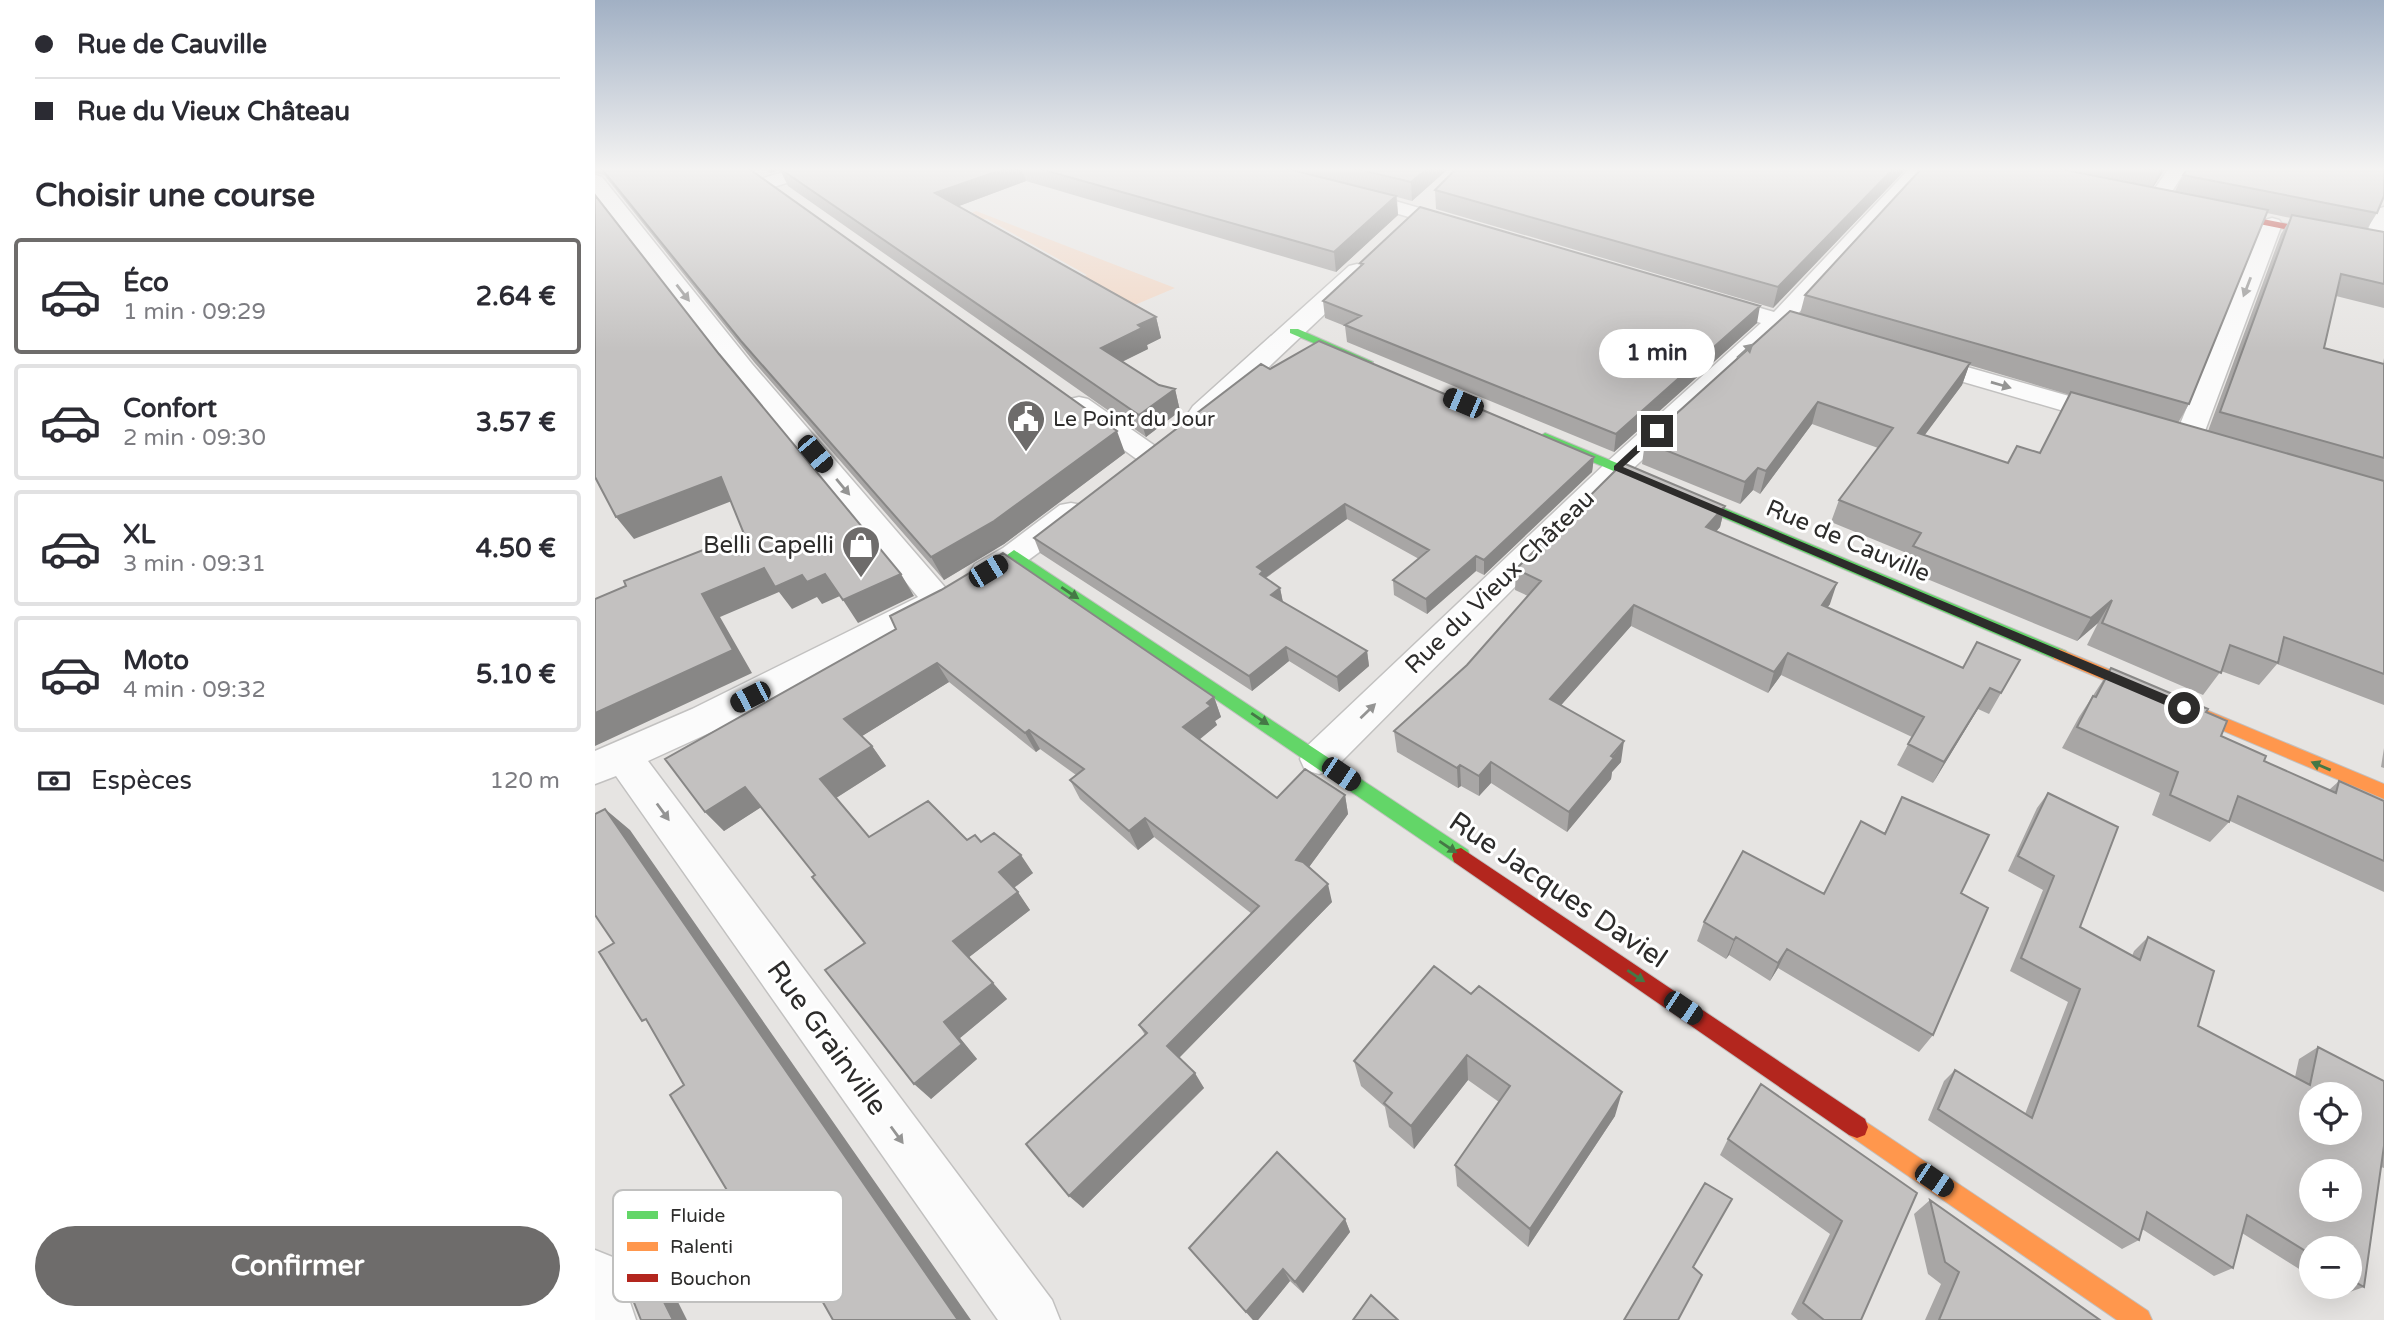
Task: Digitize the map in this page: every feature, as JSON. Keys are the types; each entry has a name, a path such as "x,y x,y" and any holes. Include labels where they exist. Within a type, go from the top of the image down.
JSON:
{"street":[{"path":"633,230 743,369 939,600"},
{"path":"1125,472 1227,392 1401,230"},
{"path":"1477,230 1483,233"},
{"name":"Rue du Vieux Château","path":"1319,759 1617,468 1778,321 1863,230"},
{"path":"2188,439 2270,230"},
{"path":"2301,230 2379,245"},
{"path":"1684,293 1844,340"},
{"path":"1294,331 1387,370"},
{"path":"1897,355 2135,424"},
{"path":"1059,391 1163,443"},
{"name":"Rue de Cauville","path":"1527,430 2384,792"},
{"path":"2161,432 2214,447"},
{"path":"609,762 705,719 939,600 1014,555 1091,497"},
{"name":"Rue Jacques Daviel","path":"1014,555 1319,759 2139,1320"},
{"name":"Rue Grainville","path":"609,762 1031,1320"},
{"path":"595,1278 608,1320"}],"shaded area":[{"path":"1006,230 1024,230 1175,288 1080,328 1065,284 1087,275"}],"building":[{"path":"595,230 622,230 719,354 901,574 843,600 825,574 807,582 802,575 775,587 764,568 702,594 733,650 595,713 595,599 626,586 624,581 744,534 721,477 616,517 595,477"},
{"path":"651,230 834,230 1117,431 994,521 931,557 741,341"},
{"path":"869,230 1000,230 1156,317 1138,325 1142,328 1101,348 1159,385 1175,389 1139,415"},
{"path":"1255,230 1359,230 1334,252"},
{"path":"1396,230 1498,230 1760,306 1616,434 1345,325 1361,316 1323,301 1363,264 1360,263"},
{"path":"1575,230 1834,230 1778,287"},
{"path":"1865,230 2260,230 2189,404 1805,295"},
{"path":"2287,230 2384,232 2384,284 2341,274 2324,348 2384,364 2384,458 2220,412"},
{"path":"1790,311 1970,363 1918,433 2008,463 2017,446 2040,453 2071,392 2384,481 2384,674 2284,637 2278,663 2230,645 2221,673 2102,623 2112,600 2091,618 1913,546 1921,533 1839,500 1893,428 1818,402 1766,471 1758,468 1745,482 1645,442"},
{"path":"1319,341 1594,457 1484,560 1476,556 1426,599 1393,580 1429,550 1345,504 1257,567 1263,571 1260,574 1280,588 1271,595 1367,651 1337,677 1286,647 1249,676 1034,538 1261,364 1270,369"},
{"path":"1623,463 1725,506 1706,527 1837,583 1822,605 1963,668 1977,642 2020,660 2001,693 1990,688 1944,762 1908,744 1924,717 1788,653 1774,672 1634,605 1550,699 1624,741 1611,756 1614,758 1569,812 1491,762 1479,776 1460,765 1457,768 1394,731 1467,665 1541,581 1516,569"},
{"path":"1003,553 1214,697 1207,703 1211,706 1183,727 1277,798 1305,769 1345,795 1296,860 1303,862 1328,884 1167,1046 1195,1073 1069,1196 1026,1144 1147,1033 1139,1025 1259,906 1145,818 1129,831 1070,780 1084,769 1029,730 1025,733 937,663 844,719 872,746 820,779 869,837 928,801 967,840 975,835 981,842 994,833 1021,855 999,872 1018,892 953,941 993,983 944,1022 962,1044 914,1084 825,970 865,943 812,877 815,875 745,787 705,812 665,759 896,629 890,616 941,590"},
{"path":"2111,668 2208,709 2206,712 2227,721 2221,736 2266,756 2264,761 2336,793 2339,781 2384,801 2384,861 2238,796 2229,822 2170,795 2178,772 2077,727"},
{"path":"2048,793 2118,827 2080,927 2140,960 2148,937 2214,971 2198,1026 2304,1082 2299,1082 2299,1145 2362,1145 2362,1082 2311,1082 2318,1047 2384,1081 2384,1146 2364,1287 2362,1236 2299,1236 2299,1247 2247,1215 2233,1268 2147,1212 2139,1240 1938,1109 1955,1070 2032,1118 2080,989 2021,958 2054,876 2018,856"},
{"path":"1902,797 1989,835 1961,893 1988,908 1933,1035 1787,949 1778,963 1736,937 1734,940 1704,922 1743,851 1824,894 1861,821 1885,834"},
{"path":"605,809 958,1320 833,1320 823,1302 843,1302 843,1190 727,1190 670,1095 684,1085 646,1019 642,1021 599,952 614,943 595,915 595,814"},
{"path":"1434,966 1471,994 1479,986 1622,1092 1530,1229 1455,1165 1510,1086 1467,1055 1411,1126 1384,1103 1392,1093 1354,1061"},
{"path":"1761,1084 1917,1193 1861,1320 1824,1320 1803,1303 1842,1221 1728,1139"},
{"path":"1277,1152 1345,1219 1295,1282 1283,1269 1246,1312 1189,1248"},
{"path":"1705,1183 1732,1199 1693,1267 1702,1275 1678,1320 1624,1320"},
{"path":"1930,1200 2100,1320 1939,1320 1959,1272 1945,1262"},
{"path":"1371,1295 1398,1320 1353,1320"},
{"path":"634,1302 664,1302 673,1320 641,1320"}],"traffic: fast":[{"path":"1294,331 1367,362"},
{"path":"1545,437 2060,655"},
{"path":"1014,555 1461,856"}],"traffic: slow":[{"path":"2060,655 2384,792"},
{"path":"1857,1127 2139,1320"}],"traffic: jam":[{"path":"2301,230 2384,246"},
{"path":"1461,856 1857,1127"}],"place":[{"name":"Le Point du Jour","path":"1026,453"},
{"name":"Belli Capelli","path":"861,579"}],"route":[{"path":"1657,431 1617,468 2184,708"}]}
